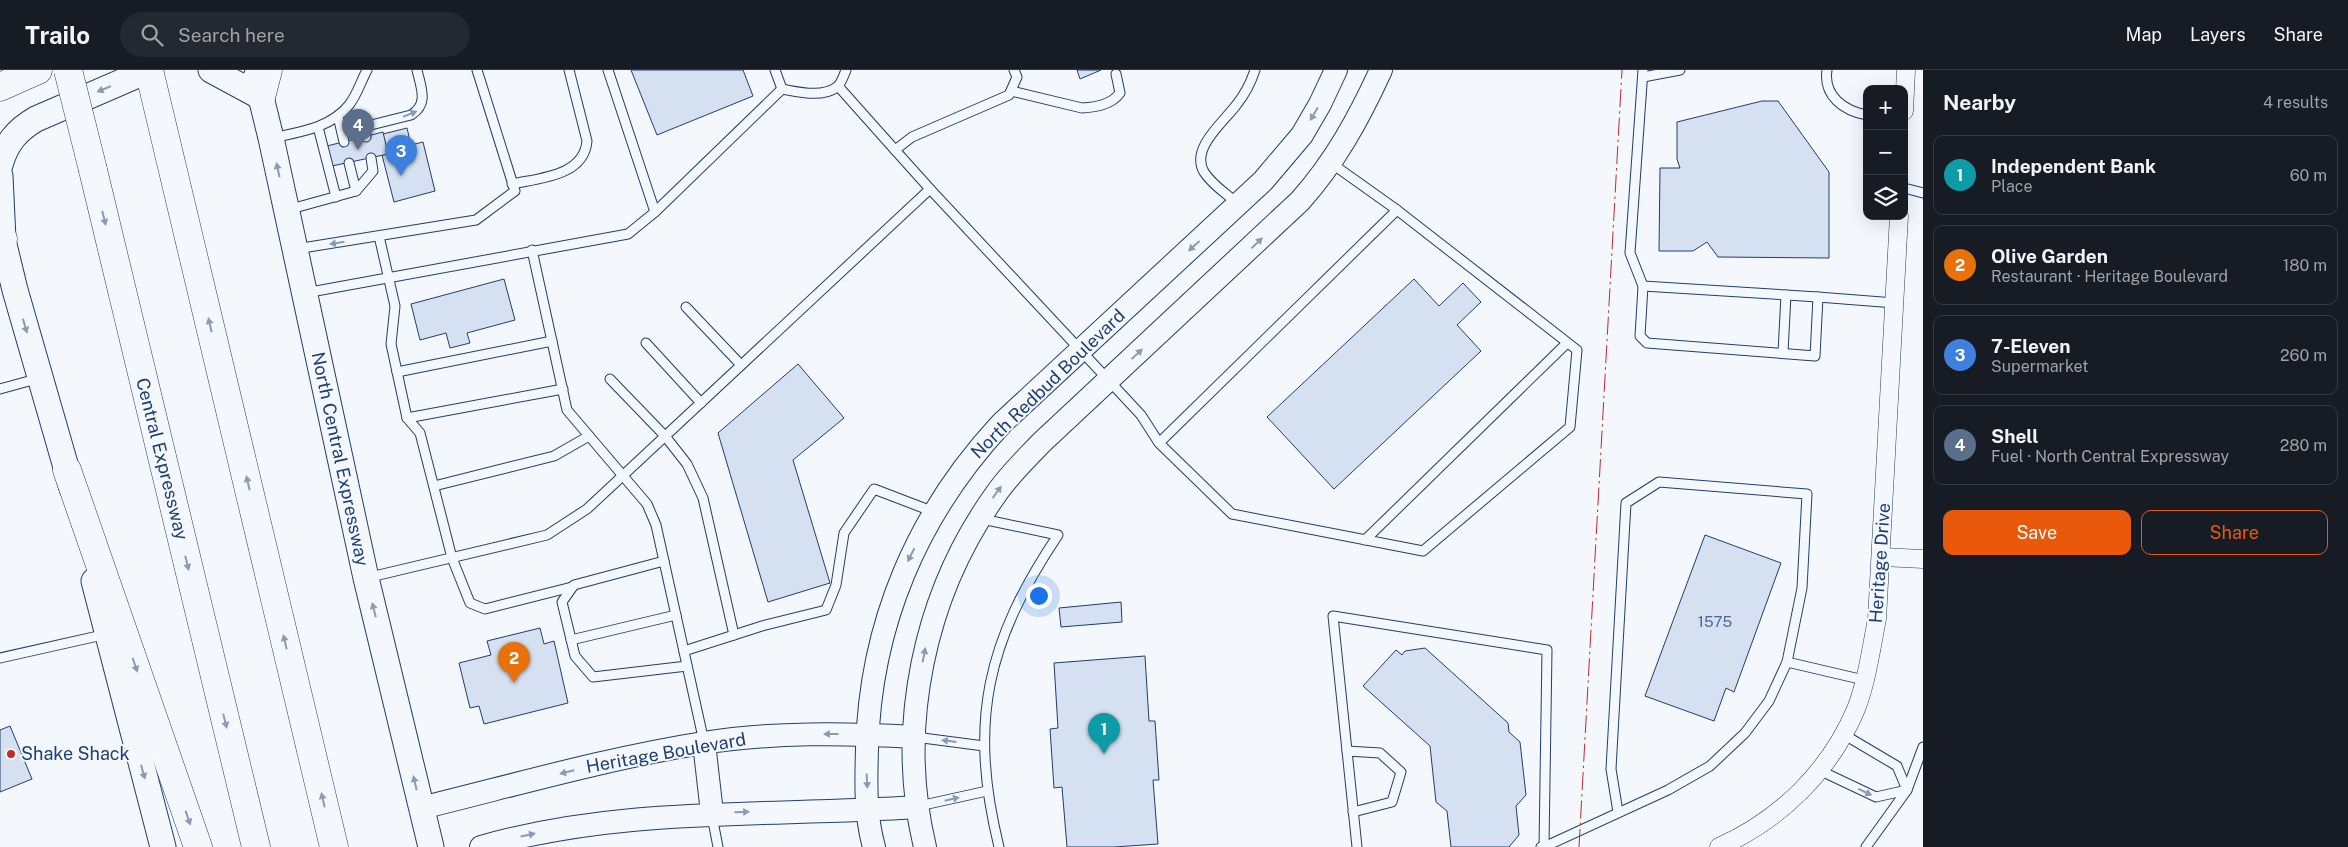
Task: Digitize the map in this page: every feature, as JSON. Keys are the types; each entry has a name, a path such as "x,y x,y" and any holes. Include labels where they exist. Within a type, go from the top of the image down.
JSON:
{"highway":[{"path":"0,87 38,70"},
{"name":"Central Expressway","path":"68,70 256,847"},
{"path":"149,70 334,847"},
{"path":"261,96 268,70"},
{"path":"67,470 198,847"}],"main road":[{"path":"0,165 11,139 22,128 36,119 149,70"},
{"path":"212,70 261,96"},
{"name":"North Central Expressway","path":"254,70 287,210 366,578 431,847"},
{"path":"0,176 1,235 11,291 40,378 67,470 107,634 163,847"}],"street":[{"name":"North Redbud Boulevard","path":"874,847 868,810 867,734 872,689 889,612 906,564 934,512 981,445 1080,350 1239,205 1269,175 1302,134 1320,104 1336,70"},
{"path":"925,847 916,807 914,782 919,686 928,635 946,586 980,518 1013,472 1108,380 1274,227 1311,188 1351,130 1381,70"},
{"path":"1905,85 1906,70"},
{"name":"Heritage Drive","path":"1719,847 1735,840 1773,815 1821,771 1856,708 1877,619 1882,557 1899,220"},
{"path":"1882,557 1923,559"},
{"name":"Heritage Boulevard","path":"421,808 623,759 704,743 769,736 867,734 915,737"},
{"path":"704,743 712,813"},
{"path":"481,847 567,828 644,818 712,813 868,810 916,807"}],"lane":[{"path":"271,138 318,127 338,116 350,104 367,70"},
{"path":"342,132 411,115 418,111 423,104 423,96 417,70"},
{"path":"295,249 476,220 514,191 477,70"},
{"path":"512,184 562,172 581,161 586,152 587,142 569,70"},
{"path":"608,70 655,212"},
{"path":"775,70 782,89"},
{"path":"782,89 804,93 826,92 838,86 846,70"},
{"path":"895,150 912,137 1009,95 1017,77 1014,70"},
{"path":"1239,205 1210,180 1200,162 1200,157 1206,141 1239,102 1250,84 1255,70"},
{"path":"1680,70 1643,73 1630,253 1643,286 1640,336 1647,343 1783,352 1815,356 1818,297"},
{"path":"1827,70 1826,77 1833,99 1852,112 1863,114"},
{"path":"1011,91 1082,108 1094,107 1115,99 1120,93 1116,74"},
{"path":"838,86 930,189 1141,415 1159,443 1232,514 1423,551 1570,427 1577,350 1397,210 1330,163"},
{"path":"305,292 628,234 655,212 782,89"},
{"path":"338,116 344,142"},
{"path":"318,127 336,197"},
{"path":"363,127 366,136"},
{"path":"287,210 356,191 373,171 371,158"},
{"path":"349,162 356,191"},
{"path":"366,578 547,535 587,509 930,189"},
{"path":"1908,189 1923,193"},
{"path":"1159,443 1397,210"},
{"path":"379,236 395,306 391,344 407,418 420,433 452,558 470,603 485,609 572,587"},
{"path":"532,250 567,410 647,504 656,525 704,743"},
{"path":"1643,286 1895,303"},
{"path":"1783,352 1786,295"},
{"path":"686,307 740,366"},
{"path":"397,372 552,341"},
{"path":"646,343 701,403"},
{"path":"1365,540 1567,343"},
{"path":"0,390 40,378"},
{"path":"610,379 665,436 687,464 703,498 734,635"},
{"path":"407,418 562,389"},
{"path":"434,486 554,456 589,436"},
{"path":"1357,847 1333,616 1547,650 1543,847 1668,790 1710,766 1745,733 1769,701 1787,662 1802,588 1807,494 1659,482 1626,503 1611,769 1618,812"},
{"path":"684,651 734,635 826,610 836,585 844,533 874,489 934,512"},
{"path":"980,518 1058,535 1014,608 1003,638 988,694 984,746 987,791 999,847"},
{"path":"664,561 574,584 562,602 575,656 593,676 687,666"},
{"path":"571,640 676,615"},
{"path":"0,658 107,634"},
{"path":"1787,662 1864,680"},
{"path":"1843,734 1897,766 1907,790"},
{"path":"915,737 984,746"},
{"path":"1866,847 1907,790 1923,746"},
{"path":"1347,751 1380,752 1401,772 1392,802 1353,812"},
{"path":"1821,771 1876,797 1907,790"},
{"path":"916,807 987,791"},
{"path":"712,813 718,847"}],"building":[{"path":"631,70 743,70 753,96 657,135"},
{"path":"1077,70 1101,70 1080,79"},
{"path":"1762,101 1778,101 1829,172 1829,258 1718,257 1707,242 1693,251 1659,251 1660,168 1680,168 1677,159 1677,122"},
{"path":"407,128 411,145 423,142 435,191 394,202 382,155 388,154 383,134"},
{"path":"383,132 388,154 332,166 327,146"},
{"path":"504,279 515,320 467,333 470,343 450,348 446,333 420,340 411,304"},
{"path":"1414,279 1439,306 1463,283 1481,302 1457,325 1481,351 1334,489 1267,417"},
{"path":"798,364 844,418 793,460 830,583 768,602 718,433"},
{"path":"1705,535 1781,563 1734,692 1726,688 1714,721 1645,696"},
{"path":"1121,602 1122,622 1061,627 1059,608"},
{"path":"540,628 544,644 554,641 568,703 484,724 479,706 470,708 459,663 491,655 487,641"},
{"path":"1425,648 1508,723 1509,732 1520,742 1526,795 1516,806 1519,835 1509,847 1451,847 1447,811 1436,802 1430,746 1363,686 1396,650 1402,655 1405,651"},
{"path":"1145,656 1149,721 1155,721 1159,780 1153,780 1158,844 1114,847 1067,847 1062,787 1054,788 1050,729 1058,728 1054,663"},
{"name":"Shake Shack","path":"10,726 32,779 0,792 0,730"}],"power":[{"path":"1579,847 1622,70"}],"place":[{"name":"Shell","path":"358,150"},
{"name":"7-Eleven","path":"401,176"},
{"name":"Olive Garden","path":"514,683"},
{"name":"Shake Shack","path":"11,754"},
{"name":"Independent Bank","path":"1104,754"}]}
